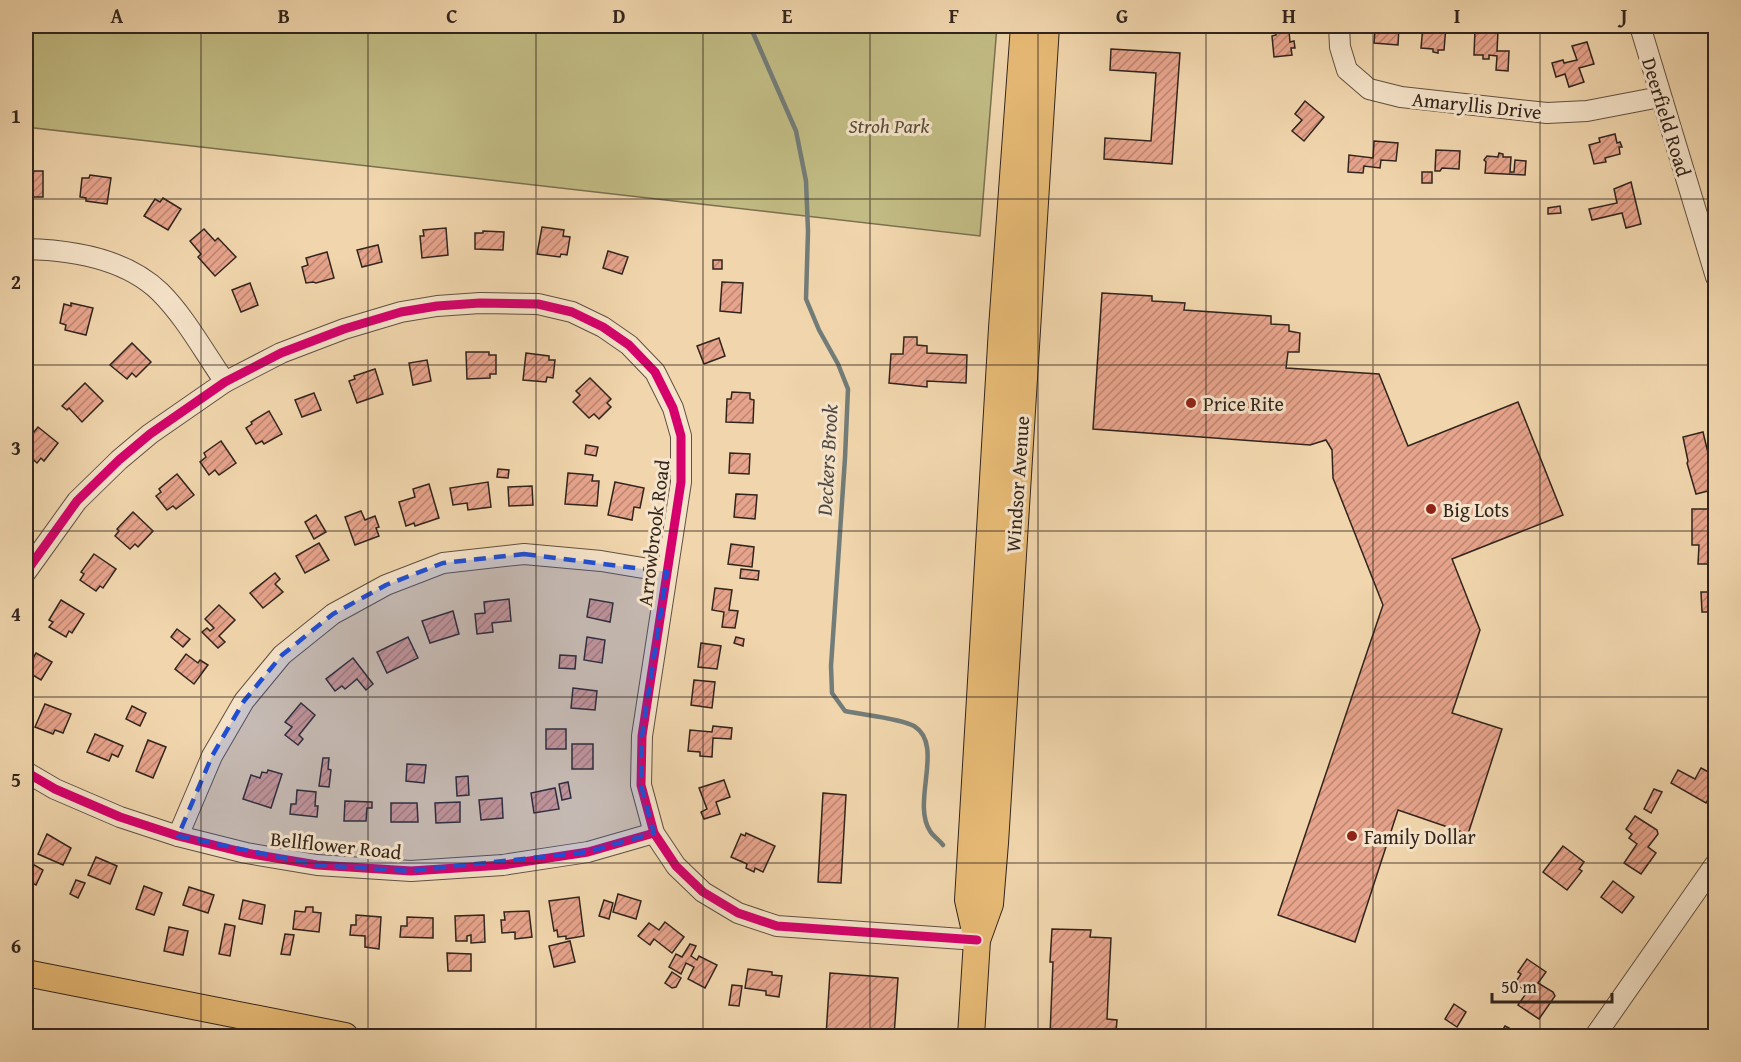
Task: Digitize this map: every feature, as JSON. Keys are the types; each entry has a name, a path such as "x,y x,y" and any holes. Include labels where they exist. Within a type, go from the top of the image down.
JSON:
{"main road":[{"name":"Windsor Avenue","path":"971,1036 977,940 990,904 986,805 1030,42 1046,26"},
{"path":"26,973 345,1036"}],"street":[{"name":"Amaryllis Drive","path":"1339,26 1340,47 1347,70 1369,89 1401,98 1547,113 1587,111 1660,97"},
{"name":"Deerfield Road","path":"1640,26 1716,277"},
{"path":"26,249 72,253 105,261 132,273 158,290 180,315 225,382"},
{"name":"Arrowbrook Road","path":"26,572 77,501 119,460 150,434 225,382 281,353 344,329 401,312 437,306 480,303 538,304 572,312 603,327 629,345 655,372 672,408 681,436 681,482 642,736 641,785 654,833 676,866 703,892 738,913 777,926 977,940"},
{"path":"178,836 212,756 244,701 282,655 333,614 386,585 443,562 524,554 601,561 667,572"},
{"name":"Bellflower Road","path":"26,772 55,789 120,817 178,836 246,853 317,865 411,871 502,865 588,852 654,833"},
{"path":"1596,1036 1716,863"}],"highlighted area":[{"path":"524,554 667,572 642,736 641,785 654,833 588,852 411,871 317,865 178,836 212,756 244,701 282,655 333,614 386,585 443,563"}],"green space":[{"name":"Stroh Park","path":"26,26 997,26 980,236 26,127"}],"building":[{"path":"1399,26 1398,45 1374,43 1375,31 1378,31 1379,27"},
{"path":"1423,26 1446,26 1444,50 1438,50 1438,53 1433,52 1433,49 1421,48"},
{"path":"1477,26 1491,26 1490,31 1498,31 1497,51 1509,51 1508,71 1496,70 1497,56 1489,55 1489,59 1483,59 1483,55 1474,55"},
{"path":"1289,31 1290,42 1294,41 1295,48 1291,48 1292,55 1274,57 1272,36"},
{"path":"1587,42 1594,64 1579,68 1584,82 1569,87 1565,74 1556,77 1552,63 1577,60 1572,46"},
{"path":"1111,49 1180,53 1172,164 1104,159 1105,138 1151,141 1156,73 1110,70"},
{"path":"1305,101 1324,117 1304,141 1292,131 1302,120 1295,114"},
{"path":"1615,134 1617,143 1620,142 1622,147 1619,147 1620,154 1605,158 1606,162 1594,164 1589,145 1600,142 1599,138"},
{"path":"1374,141 1398,143 1396,161 1381,160 1380,168 1364,166 1363,173 1348,172 1349,155 1373,158"},
{"path":"1436,150 1460,151 1459,169 1442,168 1440,171 1435,171"},
{"path":"1499,153 1503,154 1503,157 1511,157 1510,172 1514,172 1515,160 1526,161 1525,175 1485,173 1486,162 1484,160 1487,156 1498,157"},
{"path":"26,171 43,171 43,197 26,197"},
{"path":"1422,172 1432,172 1432,183 1422,183"},
{"path":"90,175 111,178 107,204 86,201 86,198 80,197 82,178 89,178"},
{"path":"1631,182 1641,224 1626,228 1622,213 1592,220 1589,209 1617,203 1614,189"},
{"path":"163,198 181,209 168,230 144,216 155,199 160,202"},
{"path":"1560,206 1561,213 1548,214 1548,208"},
{"path":"542,227 564,230 563,236 570,237 567,255 561,254 560,257 537,254"},
{"path":"446,228 448,255 422,258 420,236 424,236 423,230"},
{"path":"204,229 215,241 218,238 236,257 215,276 198,257 201,254 190,241"},
{"path":"483,231 504,232 503,250 475,249 475,233 483,233"},
{"path":"378,245 382,262 362,267 357,250"},
{"path":"608,251 628,257 622,274 603,268"},
{"path":"327,252 334,278 306,283 302,267 308,265 306,258"},
{"path":"713,260 722,260 722,269 713,269"},
{"path":"722,282 743,283 741,313 720,311"},
{"path":"250,283 258,305 241,312 232,290"},
{"path":"1102,293 1152,296 1152,301 1185,303 1184,310 1271,316 1271,324 1289,325 1289,331 1300,333 1299,352 1288,352 1286,368 1379,374 1408,446 1518,402 1563,515 1452,559 1480,630 1452,713 1502,729 1468,834 1398,810 1355,942 1278,915 1383,605 1333,478 1332,450 1326,440 1310,445 1093,429"},
{"path":"71,303 93,308 86,335 65,330 66,325 60,323 64,304 71,306"},
{"path":"904,337 917,337 917,345 927,346 927,353 967,355 966,383 927,381 927,387 889,383 891,354 903,354"},
{"path":"719,338 725,356 704,364 697,346"},
{"path":"132,343 151,362 136,377 132,373 127,379 110,365"},
{"path":"466,352 489,352 489,355 496,355 496,374 490,374 490,378 467,379"},
{"path":"526,353 549,356 549,360 555,360 553,378 547,377 546,382 523,380"},
{"path":"427,360 431,381 413,385 409,363"},
{"path":"375,369 383,394 357,403 349,381 355,379 354,376"},
{"path":"590,378 611,399 607,403 611,407 599,419 594,414 589,418 573,402 580,395 576,391"},
{"path":"85,383 103,401 82,422 69,408 67,410 62,406"},
{"path":"732,392 750,393 750,399 754,400 753,423 726,422 727,399 731,399"},
{"path":"314,393 321,410 302,417 295,400"},
{"path":"269,411 282,434 264,444 262,441 256,444 246,428 252,424 251,422"},
{"path":"38,427 58,443 44,461 41,458 37,463 26,453 26,442"},
{"path":"1703,432 1709,457 1713,456 1716,467 1716,489 1696,494 1687,463 1683,437"},
{"path":"221,441 236,463 219,475 215,470 209,475 200,462 206,457 204,453"},
{"path":"586,445 598,447 596,456 585,454"},
{"path":"730,453 750,454 749,474 729,473"},
{"path":"498,469 509,470 508,478 497,477"},
{"path":"568,473 593,475 592,481 599,481 597,506 565,504"},
{"path":"177,474 194,495 176,509 173,506 167,510 156,496 161,492 159,489"},
{"path":"488,482 491,507 468,510 467,503 453,505 450,488"},
{"path":"615,482 644,488 640,508 634,507 632,520 608,515"},
{"path":"429,484 439,518 415,526 414,523 406,526 399,502 415,497 413,489"},
{"path":"532,486 533,505 509,506 508,487"},
{"path":"736,494 757,495 755,519 734,517"},
{"path":"1692,509 1714,509 1716,564 1698,564 1699,545 1692,545"},
{"path":"361,511 365,520 375,516 379,536 355,545 345,517"},
{"path":"133,512 153,531 138,547 135,544 130,549 115,536 119,531 117,529"},
{"path":"316,515 326,532 314,539 305,522"},
{"path":"319,543 329,560 305,573 296,556"},
{"path":"731,544 754,547 752,567 728,564"},
{"path":"94,554 116,569 103,588 100,586 96,591 80,580 84,574 81,572"},
{"path":"741,569 759,571 758,580 740,578"},
{"path":"275,573 280,579 275,584 283,592 263,608 250,593"},
{"path":"715,588 732,590 729,610 738,611 735,628 722,627 724,612 712,610"},
{"path":"1701,592 1716,592 1716,641 1710,642 1709,612 1702,612"},
{"path":"509,599 511,621 492,623 493,632 477,634 475,614 485,613 484,602"},
{"path":"590,599 613,603 610,622 587,617"},
{"path":"61,600 84,614 72,633 69,631 66,637 49,627 53,622 49,620"},
{"path":"219,605 235,620 219,636 225,642 218,648 202,632 207,628 210,631 214,628 205,619"},
{"path":"453,611 459,634 430,643 422,621"},
{"path":"177,629 190,639 183,647 171,637"},
{"path":"408,637 418,658 387,673 377,652"},
{"path":"587,637 605,640 602,663 584,660"},
{"path":"736,637 744,639 743,646 734,643"},
{"path":"701,643 721,646 717,669 698,667"},
{"path":"36,653 52,662 41,680 26,671"},
{"path":"186,654 198,663 200,660 208,665 194,684 175,669"},
{"path":"560,655 576,656 575,669 559,668"},
{"path":"353,658 373,684 366,690 357,679 345,689 342,686 335,691 326,679"},
{"path":"694,680 715,682 712,708 691,705"},
{"path":"573,688 597,691 595,710 571,708"},
{"path":"301,703 315,715 299,735 303,739 298,745 285,735 292,727 285,722"},
{"path":"45,704 71,714 63,733 55,730 53,734 35,727"},
{"path":"132,706 146,713 140,726 126,719"},
{"path":"713,726 732,728 731,739 713,738 712,757 700,756 700,752 688,751 690,730 712,732"},
{"path":"546,729 566,729 566,749 546,749"},
{"path":"95,734 123,746 118,757 112,754 109,761 87,752"},
{"path":"148,740 166,747 153,778 136,771"},
{"path":"572,744 593,744 593,769 572,769"},
{"path":"323,758 329,758 328,769 331,770 329,787 319,786"},
{"path":"407,764 426,765 424,783 406,781"},
{"path":"1701,768 1716,776 1716,785 1706,803 1671,783 1678,770 1695,779"},
{"path":"268,770 282,774 271,808 243,799 251,775 260,778 262,772 267,773"},
{"path":"468,776 469,795 457,796 456,777"},
{"path":"724,780 730,797 716,802 720,814 704,819 701,812 707,809 699,788"},
{"path":"568,782 571,798 562,800 559,784"},
{"path":"555,788 559,809 534,813 531,793"},
{"path":"1654,789 1662,792 1651,813 1644,809"},
{"path":"297,790 316,792 317,817 290,814 291,804 296,804"},
{"path":"823,793 846,795 841,883 818,882"},
{"path":"502,798 503,818 481,820 479,800"},
{"path":"345,801 372,802 372,808 367,808 366,821 344,821"},
{"path":"460,802 460,822 436,823 435,803"},
{"path":"391,803 417,803 418,822 391,822"},
{"path":"1635,816 1657,830 1658,834 1648,847 1656,853 1641,874 1624,863 1637,844 1629,838 1632,834 1626,829"},
{"path":"746,833 775,846 763,872 755,868 754,872 746,868 747,864 731,857 741,834 745,836"},
{"path":"47,834 71,848 63,865 38,854"},
{"path":"1563,846 1584,862 1579,869 1582,871 1567,890 1543,872"},
{"path":"96,857 117,866 110,884 88,875"},
{"path":"29,862 43,870 36,885 26,880 26,869"},
{"path":"76,880 85,883 78,898 70,894"},
{"path":"1613,881 1634,897 1622,913 1601,897"},
{"path":"144,886 162,893 154,915 136,909"},
{"path":"189,887 214,895 208,913 183,905"},
{"path":"618,894 641,901 636,919 613,912"},
{"path":"579,897 584,936 566,939 566,936 558,937 557,930 554,931 549,901"},
{"path":"243,900 265,905 262,924 239,919"},
{"path":"604,900 613,903 609,919 599,916"},
{"path":"306,907 313,907 313,912 321,913 319,932 293,929 295,911 305,912"},
{"path":"529,911 532,937 515,939 515,932 502,933 501,920 505,920 504,912"},
{"path":"356,915 381,917 379,949 365,947 365,936 350,935 351,925 356,925"},
{"path":"484,915 485,942 471,943 471,935 467,936 467,941 456,941 455,916"},
{"path":"407,917 433,918 433,938 400,937 401,926 407,926"},
{"path":"665,922 684,937 672,953 654,939 650,945 638,936 649,923 659,930"},
{"path":"225,924 235,926 230,956 219,954"},
{"path":"169,927 188,931 183,955 164,951"},
{"path":"1052,929 1091,930 1090,937 1111,938 1107,1019 1117,1020 1116,1032 1105,1031 1104,1036 1050,1035"},
{"path":"285,934 294,935 290,955 281,954"},
{"path":"570,941 575,962 554,967 549,946"},
{"path":"690,944 696,946 691,956 697,960 699,956 717,965 705,988 688,979 694,967 686,963 681,974 669,967 676,954 682,957"},
{"path":"447,953 471,954 471,971 448,971"},
{"path":"1527,959 1546,972 1538,983 1553,992 1555,996 1539,1019 1518,1005 1527,992 1515,983 1521,974 1518,972"},
{"path":"748,969 772,972 772,975 782,976 779,997 766,995 766,991 745,988"},
{"path":"672,972 681,978 676,987 672,988 665,983"},
{"path":"830,973 898,978 894,1036 826,1036"},
{"path":"732,985 742,986 739,1006 729,1005"},
{"path":"1454,1004 1466,1012 1457,1027 1445,1019"},
{"path":"1505,1026 1524,1036 1499,1036"}],"waterway":[{"name":"Deckers Brook","path":"750,26 796,131 806,181 808,231 806,299 848,389 831,666 832,693 845,711 908,723 923,735 928,760 925,819 931,833 943,845"}],"cycle path":[{"path":"26,572 77,501 119,460 150,434 225,382 281,353 344,329 401,312 437,306 480,303 538,304 572,312 603,327 629,345 655,372 673,408 681,436 681,482 642,736 641,785 654,833 676,866 703,892 738,913 777,926 977,940"},
{"path":"26,772 55,789 120,817 178,836 246,853 317,865 411,871 503,865 588,852 654,833"}],"place":[{"name":"Price Rite","path":"1191,403"},
{"name":"Big Lots","path":"1431,509"},
{"name":"Family Dollar","path":"1352,836"}]}
